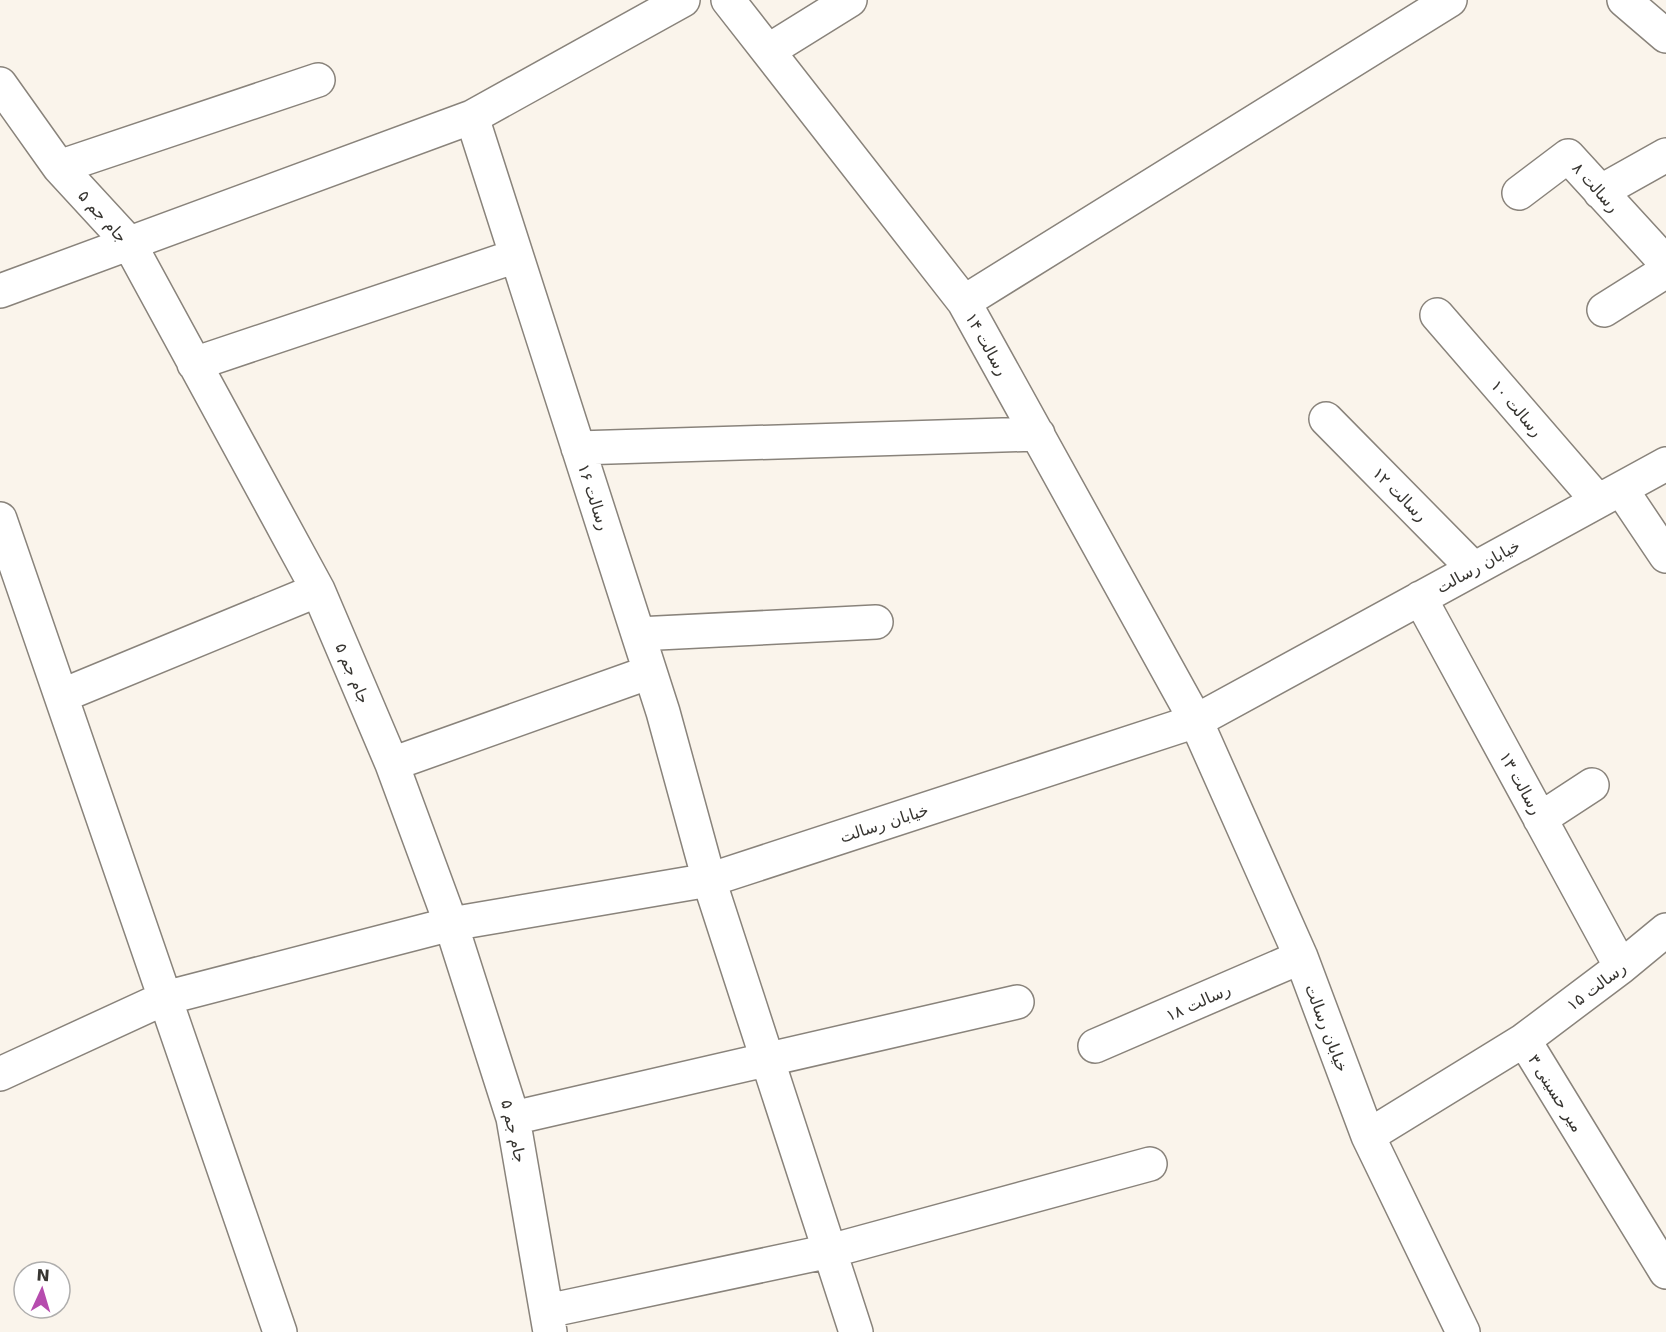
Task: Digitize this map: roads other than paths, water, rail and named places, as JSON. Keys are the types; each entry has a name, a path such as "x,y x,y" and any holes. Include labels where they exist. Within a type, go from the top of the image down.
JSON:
{"street":[{"path":"0,291 471,117 683,0"},
{"name":"رسالت ۱۴","path":"728,0 964,302 1196,721"},
{"path":"768,51 850,0"},
{"path":"964,302 1450,0"},
{"path":"1624,0 1666,36"},
{"path":"59,167 318,80"},
{"name":"جام جم ۵","path":"0,84 59,167 129,243 318,591 392,764 451,924 513,1118 549,1322"},
{"name":"رسالت ۱۶","path":"471,117 650,672 709,880 856,1332"},
{"path":"1600,192 1666,155"},
{"name":"رسالت ۸","path":"1519,192 1568,156 1666,263"},
{"path":"194,364 516,256"},
{"path":"1604,310 1666,271"},
{"name":"رسالت ۱۰","path":"1437,315 1666,556"},
{"name":"رسالت ۱۲","path":"1326,419 1474,568"},
{"path":"578,448 1038,434"},
{"name":"خیابان رسالت","path":"0,1074 165,998 451,924 709,880 1196,721 1666,464"},
{"path":"0,519 280,1332"},
{"path":"61,696 318,591"},
{"name":"رسالت ۱۳","path":"1420,598 1621,967"},
{"path":"638,634 876,622"},
{"path":"392,764 650,672"},
{"name":"خیابان رسالت","path":"1196,721 1300,957 1368,1136 1463,1332"},
{"path":"1540,819 1592,785"},
{"name":"رسالت ۱۵","path":"1524,1040 1666,930"},
{"name":"رسالت ۱۸","path":"1095,1046 1300,957"},
{"path":"513,1118 1017,1002"},
{"name":"میر حسینی ۳","path":"1368,1136 1524,1040 1666,1272"},
{"path":"549,1322 830,1251 1150,1164"}]}
